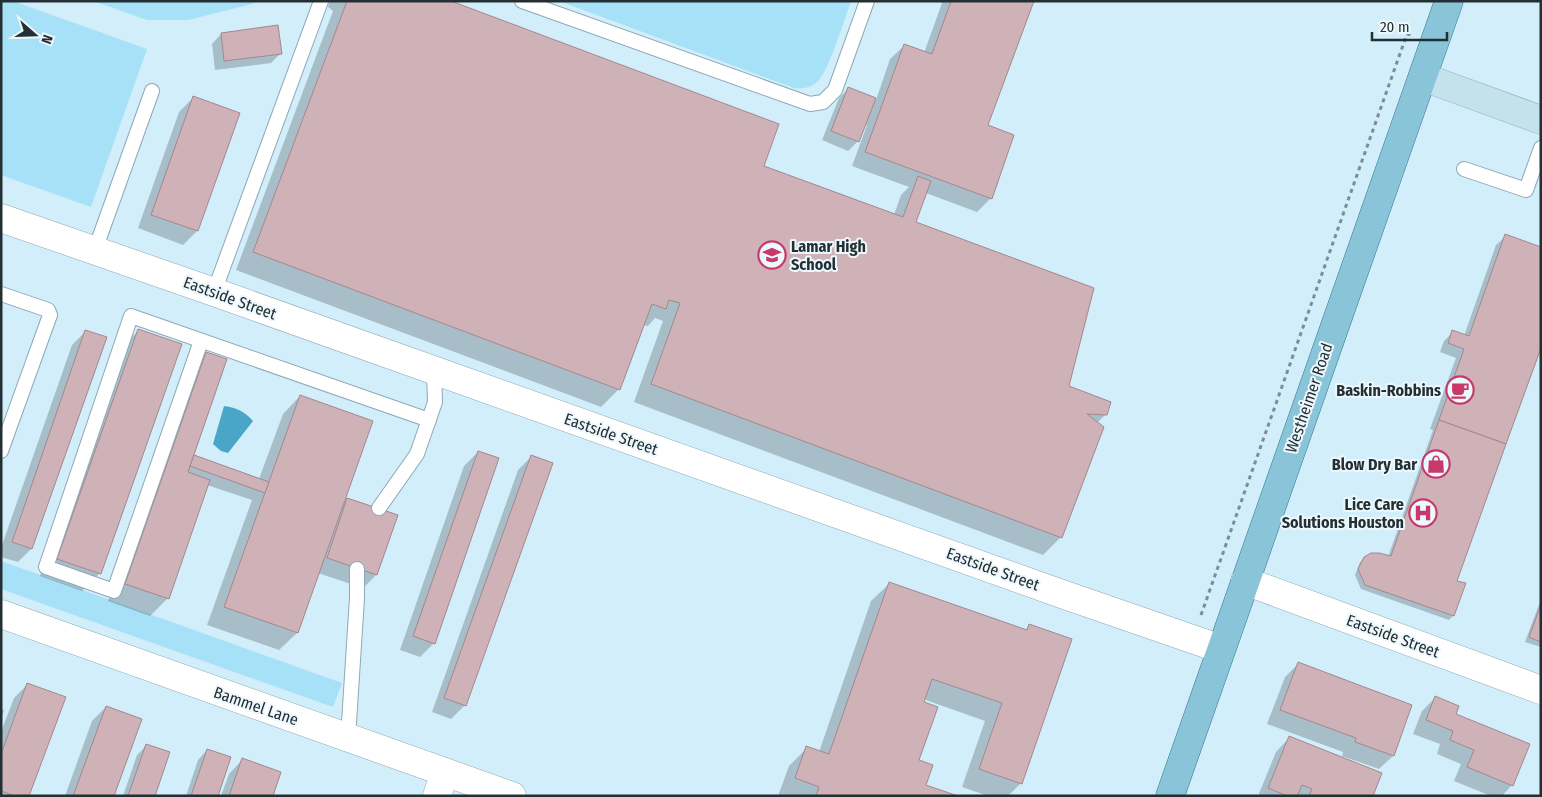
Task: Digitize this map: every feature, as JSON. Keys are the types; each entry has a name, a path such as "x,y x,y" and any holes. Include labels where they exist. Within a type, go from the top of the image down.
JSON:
{"main road":[{"name":"Westheimer Road","path":"1170,796 1449,1"}],"street":[{"path":"1422,78 1541,120"},
{"name":"Eastside Street","path":"1,218 1221,649"},
{"name":"Eastside Street","path":"1245,580 1541,690"},
{"name":"Bammel Lane","path":"1,614 348,738 441,784 512,796"}],"lane":[{"path":"214,292 321,1"},
{"path":"522,1 810,104 823,102 835,90 868,1"},
{"path":"95,250 152,91"},
{"path":"1464,169 1526,190 1541,148"},
{"path":"1,294 48,310 50,314 1,452"},
{"path":"201,341 114,591 46,567 131,316 428,420"},
{"path":"379,508 417,454 435,402 434,372"},
{"path":"348,738 357,598 357,568"}],"path":[{"path":"1192,640 1407,34"}],"shaded area":[{"path":"1,1 13,1 147,49 91,207 1,175"},
{"path":"93,1 256,1 252,4 188,20 147,20"},
{"path":"559,1 851,1 836,44 821,77 812,86 794,88"},
{"path":"224,406 240,411 253,421 228,453 221,451 213,444"},
{"path":"1,561 342,683 333,707 1,589"}],"building":[{"path":"347,1 451,1 779,124 764,166 903,217 918,176 931,181 916,222 1094,288 1069,386 1111,402 1107,415 1087,414 1104,427 1062,538 651,384 680,303 669,300 666,309 652,304 620,390 253,252"},
{"path":"951,1 1034,1 988,125 1014,135 992,199 865,152 904,44 932,54"},
{"path":"278,25 282,54 224,61 221,33"},
{"path":"848,87 876,98 859,142 831,131"},
{"path":"193,96 240,113 198,231 151,215"},
{"path":"1505,234 1541,247 1541,348 1506,444 1439,420 1464,349 1448,343 1452,330 1469,336"},
{"path":"138,329 182,344 101,574 57,559"},
{"path":"85,330 107,337 32,549 12,542"},
{"path":"206,352 227,359 188,472 210,480 169,599 125,584"},
{"path":"300,395 373,421 298,633 224,607"},
{"path":"1439,420 1506,444 1457,581 1466,583 1454,616 1365,585 1358,569 1364,557 1371,553 1391,556"},
{"path":"478,451 499,458 435,644 413,636"},
{"path":"194,455 269,482 265,493 190,466"},
{"path":"531,455 553,463 466,706 444,698"},
{"path":"347,498 398,515 377,575 327,558"},
{"path":"889,582 1027,630 1029,624 1072,639 1022,784 979,769 1002,703 932,679 924,702 938,707 919,760 933,765 926,785 958,796 816,796 819,787 795,778 806,746 829,754"},
{"path":"1541,604 1541,642 1529,637"},
{"path":"1298,662 1412,705 1394,756 1355,742 1356,738 1280,710"},
{"path":"27,683 66,697 29,796 15,796 1,791 1,754"},
{"path":"1435,696 1459,706 1456,714 1530,744 1513,786 1467,767 1474,750 1450,740 1453,731 1426,720"},
{"path":"106,706 142,719 114,796 73,796"},
{"path":"1289,736 1382,773 1373,796 1309,796 1312,789 1302,785 1297,796 1287,796 1268,788"},
{"path":"146,744 170,752 155,796 128,796"},
{"path":"207,749 231,757 218,796 191,796"},
{"path":"242,758 281,772 273,796 229,796"}],"place":[{"name":"Lamar High School","path":"772,255"},
{"name":"Baskin-Robbins","path":"1460,390"},
{"name":"Blow Dry Bar","path":"1436,464"},
{"name":"Lice Care Solutions Houston","path":"1423,513"}]}
